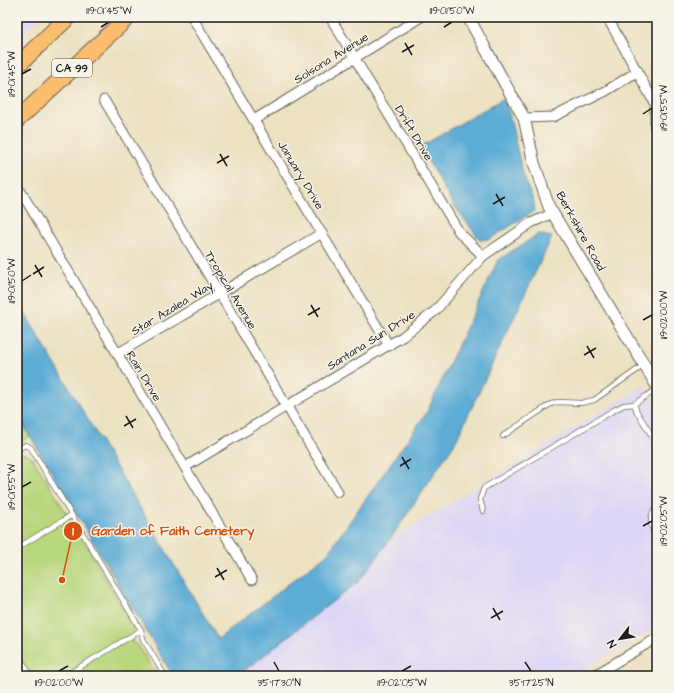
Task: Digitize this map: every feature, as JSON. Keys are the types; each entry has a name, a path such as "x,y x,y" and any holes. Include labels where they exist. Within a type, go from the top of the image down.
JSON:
{"highway":[{"path":"17,66 68,17"},
{"name":"CA 99","path":"17,120 128,17"}],"street":[{"name":"January Drive","path":"192,17 389,346"},
{"name":"Drift Drive","path":"330,17 459,232 483,256"},
{"name":"Solsona Avenue","path":"254,120 421,17"},
{"name":"Berkshire Road","path":"468,17 524,118 534,163 553,213 657,388"},
{"path":"607,17 655,104 655,128"},
{"path":"524,118 553,117 606,91 638,71"},
{"name":"Tropical Avenue","path":"104,100 338,492"},
{"name":"Rain Drive","path":"17,185 252,580"},
{"name":"Santana Sun Drive","path":"185,467 389,346 421,324 435,311 483,256 531,223 553,213"},
{"name":"Star Azalea Way","path":"117,354 322,233"},
{"path":"593,676 657,638"}],"lane":[{"path":"503,436 549,405 556,402 580,404 594,400 644,365"},
{"path":"483,511 480,499 484,488 614,410 624,405 634,404 657,388"},
{"path":"634,404 637,412 657,444"},
{"path":"17,449 26,445 32,448 141,630 143,639 165,676"},
{"path":"657,507 650,519 657,537"},
{"path":"17,548 72,515"},
{"path":"65,676 141,630"},
{"path":"17,653 31,676"}],"shaded area":[{"path":"17,17 40,17 17,39"},
{"path":"644,386 657,408 657,627 573,676 239,675 359,581 389,541"}],"green space":[{"path":"17,414 30,436 17,444"},
{"path":"24,453 31,456 80,535 133,626 132,643 138,645 157,676 17,676 17,457"}],"water":[{"path":"504,98 511,119 520,164 533,201 534,211 490,239 480,240 453,204 420,147"},
{"path":"539,234 552,237 456,441 389,541 359,581 240,674 240,676 173,676 17,414 17,300 218,639 327,554 427,412 498,260"}],"place":[{"name":"Garden of Faith Cemetery","path":"62,580"}]}
